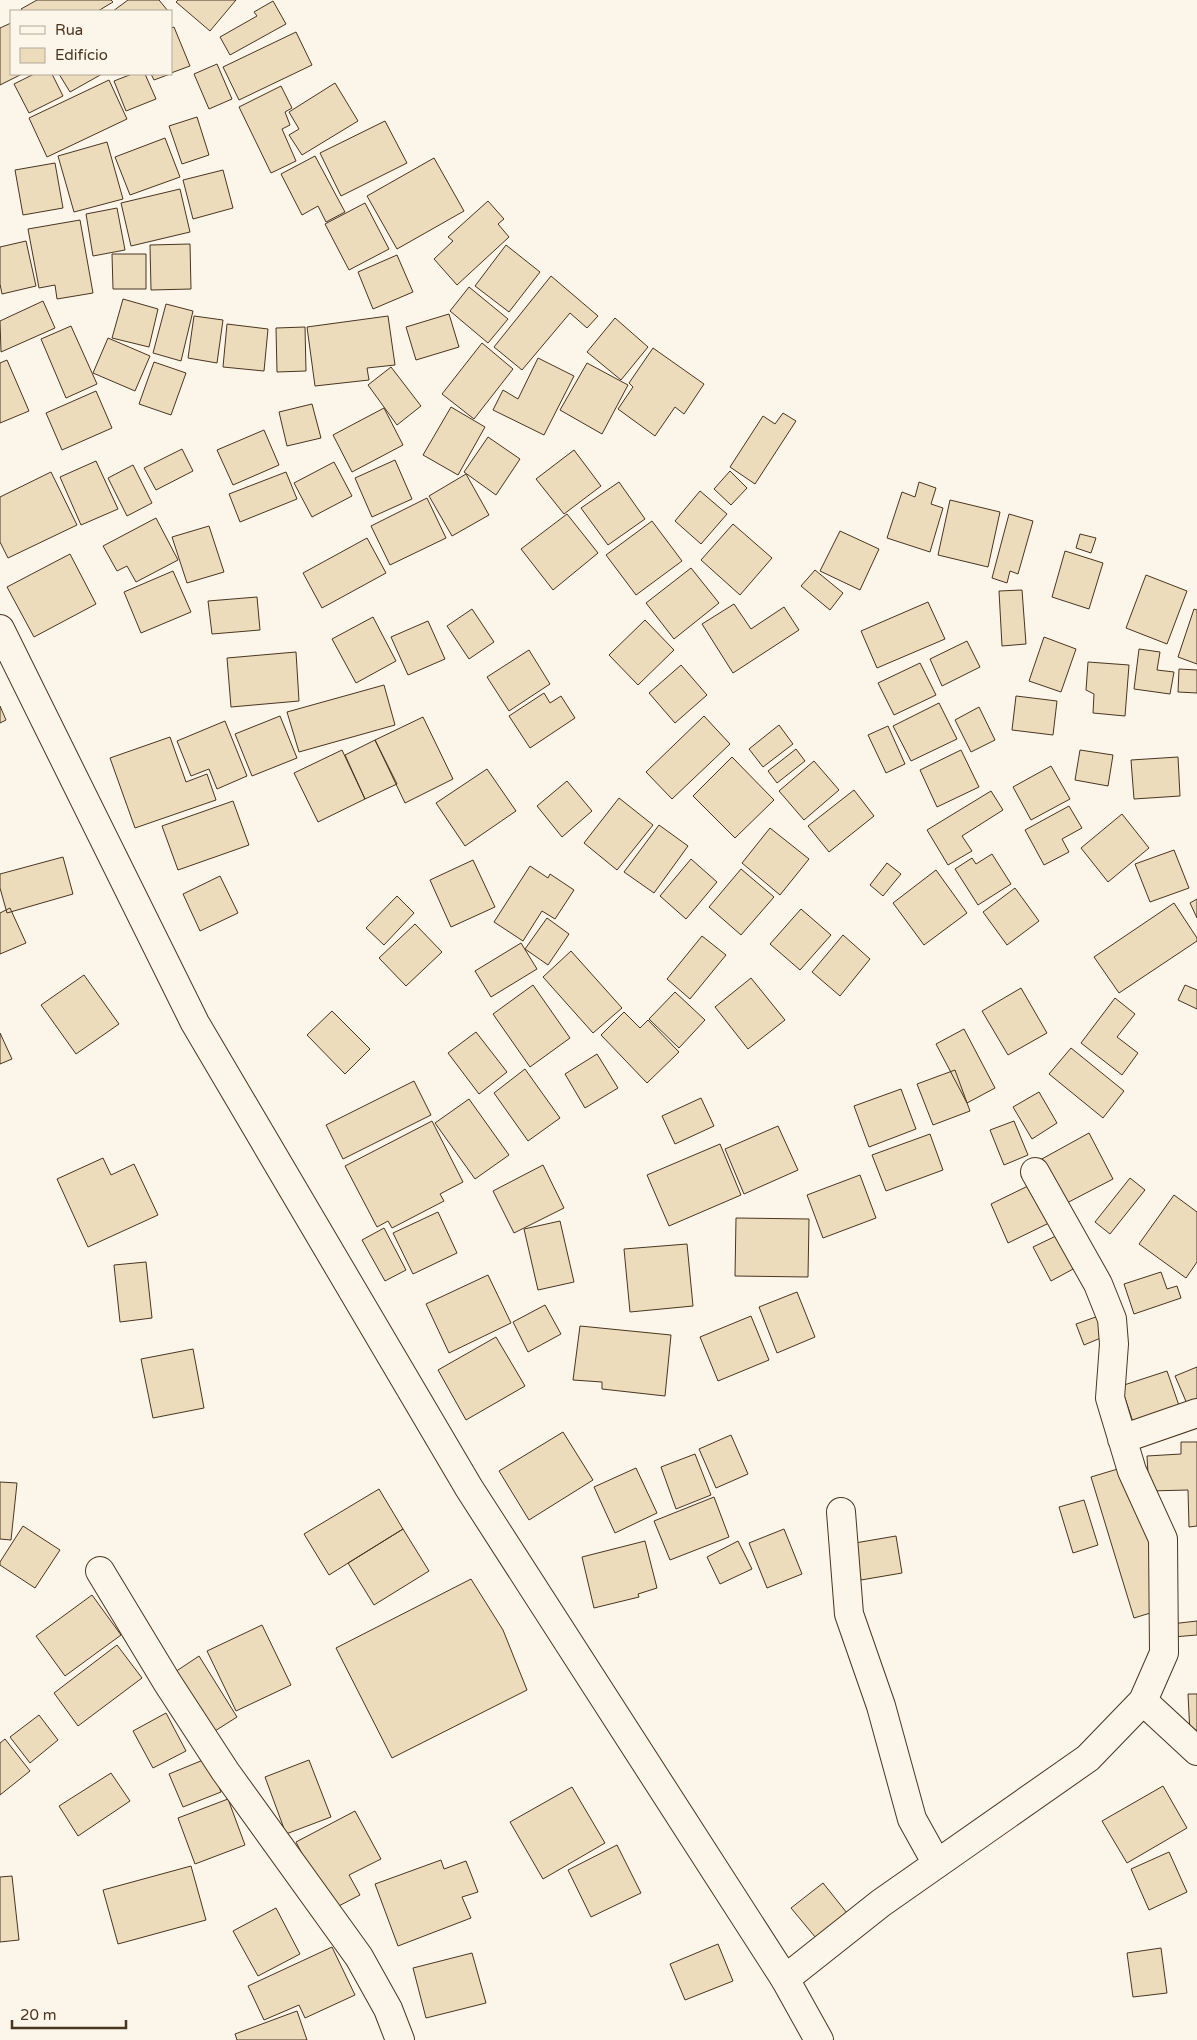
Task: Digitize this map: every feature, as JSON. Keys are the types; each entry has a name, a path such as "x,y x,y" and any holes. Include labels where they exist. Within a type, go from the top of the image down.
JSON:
{"street":[{"path":"0,629 200,1031 468,1488 785,1979 820,2040"},
{"path":"785,1979 881,1903 1088,1758 1143,1701 1164,1653 1163,1539 1132,1471 1110,1398 1114,1344 1112,1319 1098,1284 1034,1172"},
{"path":"1122,1439 1197,1413"},
{"path":"841,1512 849,1614 881,1706 912,1819 937,1864"},
{"path":"100,1571 167,1682 226,1772 359,1957 388,2009 400,2040"},
{"path":"1143,1701 1197,1752"}],"building":[{"path":"37,0 111,0 113,2 100,10 21,9"},
{"path":"128,0 159,0 167,10 114,10"},
{"path":"178,0 236,0 210,31 176,2"},
{"path":"273,1 286,24 230,55 220,37 257,16 254,12"},
{"path":"10,23 10,75 20,75 0,85 0,28"},
{"path":"174,27 190,66 172,73 172,28"},
{"path":"296,32 312,65 239,100 223,67"},
{"path":"217,64 232,99 209,109 194,74"},
{"path":"32,75 52,75 63,96 29,113 14,84"},
{"path":"60,75 100,75 70,92"},
{"path":"129,75 145,75 156,99 126,111 114,81"},
{"path":"152,75 167,75 154,80"},
{"path":"109,80 127,119 47,157 29,118"},
{"path":"335,83 358,121 302,155 289,135 299,129 289,112"},
{"path":"281,86 292,108 285,112 290,125 282,129 296,161 271,173 239,107"},
{"path":"197,117 209,155 182,164 169,126"},
{"path":"385,121 407,163 341,196 320,153"},
{"path":"165,138 180,177 130,195 115,157"},
{"path":"107,142 123,199 74,212 58,156"},
{"path":"315,156 345,212 326,222 318,206 302,215 281,174"},
{"path":"434,158 464,211 397,249 367,196"},
{"path":"55,163 63,208 23,215 15,170"},
{"path":"223,170 233,208 193,219 183,180"},
{"path":"180,189 190,232 131,246 121,203"},
{"path":"488,201 504,219 498,224 509,237 457,285 434,259 453,241 448,237"},
{"path":"365,203 389,249 349,270 325,224"},
{"path":"117,208 125,250 93,256 86,214"},
{"path":"80,220 93,293 57,299 55,285 39,288 28,229"},
{"path":"26,241 36,286 2,294 0,284 0,247"},
{"path":"190,244 191,289 151,290 150,245"},
{"path":"506,245 540,272 509,312 475,286"},
{"path":"112,254 146,254 146,289 113,289"},
{"path":"397,255 413,292 373,309 358,272"},
{"path":"551,276 598,316 587,328 570,313 522,370 494,347"},
{"path":"469,287 508,319 488,343 450,311"},
{"path":"123,299 158,309 149,347 112,338"},
{"path":"43,301 55,328 1,352 0,321"},
{"path":"166,304 193,311 181,361 153,353"},
{"path":"449,314 459,347 416,360 406,327"},
{"path":"194,316 223,320 217,363 188,358"},
{"path":"388,316 395,365 367,368 369,380 315,386 307,327"},
{"path":"615,318 648,347 621,380 587,352"},
{"path":"227,324 268,329 264,371 223,367"},
{"path":"71,326 97,384 66,398 41,339"},
{"path":"305,327 306,371 277,372 276,328"},
{"path":"108,338 150,356 135,391 93,373"},
{"path":"482,343 513,369 474,419 442,394"},
{"path":"653,348 704,384 684,414 675,407 655,436 618,409 633,387 629,383"},
{"path":"538,358 574,376 544,435 493,410 503,390 518,399"},
{"path":"7,360 29,411 0,423 0,363"},
{"path":"154,362 186,373 171,415 139,404"},
{"path":"587,363 628,385 602,434 560,410"},
{"path":"391,367 421,406 397,425 368,385"},
{"path":"96,391 112,428 62,450 46,413"},
{"path":"312,404 321,438 287,446 279,412"},
{"path":"451,407 485,427 458,475 423,455"},
{"path":"384,408 403,445 352,472 333,435"},
{"path":"783,413 796,421 755,484 730,467 763,416 775,424"},
{"path":"264,430 279,465 233,485 217,450"},
{"path":"488,437 520,459 496,495 464,472"},
{"path":"182,449 193,471 156,490 144,468"},
{"path":"574,450 601,486 564,514 536,479"},
{"path":"395,460 412,499 372,517 355,478"},
{"path":"96,461 118,509 81,525 60,477"},
{"path":"334,462 352,496 312,517 294,483"},
{"path":"133,465 152,503 127,516 108,478"},
{"path":"730,471 747,488 731,505 714,489"},
{"path":"51,472 77,525 8,558 0,542 0,497"},
{"path":"286,472 297,499 240,522 229,494"},
{"path":"466,474 489,515 452,536 429,496"},
{"path":"619,482 645,519 608,545 581,508"},
{"path":"919,482 936,488 931,504 943,508 930,552 887,538 902,492 915,497"},
{"path":"700,491 727,514 701,544 675,521"},
{"path":"427,498 446,538 390,565 371,526"},
{"path":"950,500 1000,512 988,567 938,555"},
{"path":"567,514 598,553 553,590 521,549"},
{"path":"1009,514 1033,521 1018,574 1010,571 1007,583 992,578"},
{"path":"156,518 178,560 136,582 127,566 117,571 103,546"},
{"path":"652,521 682,561 636,595 606,555"},
{"path":"733,524 772,558 740,595 701,560"},
{"path":"209,526 224,572 187,583 172,537"},
{"path":"840,531 879,549 860,590 820,571"},
{"path":"1080,534 1096,538 1091,553 1076,548"},
{"path":"367,538 386,573 322,608 303,573"},
{"path":"1065,551 1103,563 1089,609 1052,597"},
{"path":"70,554 96,604 34,637 7,587"},
{"path":"691,568 719,603 674,639 646,603"},
{"path":"815,570 843,593 830,610 801,586"},
{"path":"173,571 191,612 141,633 124,592"},
{"path":"1146,575 1187,591 1167,644 1126,628"},
{"path":"1022,590 1026,644 1002,646 999,591"},
{"path":"257,597 260,630 212,634 208,601"},
{"path":"928,602 945,639 877,668 861,631"},
{"path":"734,604 751,629 784,607 799,630 733,673 702,624"},
{"path":"472,609 494,642 469,659 447,626"},
{"path":"1194,609 1197,610 1197,664 1178,657"},
{"path":"373,617 396,661 356,683 332,639"},
{"path":"645,620 674,650 638,685 609,655"},
{"path":"428,621 445,659 408,675 391,637"},
{"path":"1044,637 1076,649 1061,692 1029,681"},
{"path":"967,641 980,667 942,686 930,659"},
{"path":"1139,649 1160,652 1157,670 1174,672 1170,694 1134,689"},
{"path":"529,650 550,684 509,711 487,677"},
{"path":"296,652 299,701 231,707 227,658"},
{"path":"1088,662 1129,665 1125,716 1093,713 1094,694 1086,690"},
{"path":"920,663 936,695 894,715 878,683"},
{"path":"681,665 707,695 675,723 649,693"},
{"path":"1179,669 1197,670 1197,693 1178,692"},
{"path":"384,685 395,725 299,752 287,712"},
{"path":"544,693 550,703 561,696 575,718 530,748 509,716"},
{"path":"1016,696 1057,701 1053,735 1012,730"},
{"path":"939,703 957,739 911,761 893,726"},
{"path":"0,706 6,720 0,723"},
{"path":"979,707 995,740 971,752 955,720"},
{"path":"280,716 297,758 252,776 235,734"},
{"path":"704,716 730,744 672,799 646,772"},
{"path":"423,717 453,779 405,803 375,740"},
{"path":"225,721 247,776 217,789 209,769 191,776 177,741"},
{"path":"779,725 793,744 763,767 749,749"},
{"path":"888,726 905,764 886,773 868,735"},
{"path":"170,737 186,782 207,774 216,800 135,828 110,758"},
{"path":"375,740 397,784 365,799 345,755"},
{"path":"796,749 805,761 777,783 768,771"},
{"path":"342,750 365,799 318,822 294,773"},
{"path":"961,750 979,787 937,807 920,770"},
{"path":"1080,750 1113,755 1108,786 1075,780"},
{"path":"732,757 774,800 735,838 693,796"},
{"path":"1178,757 1180,796 1134,799 1131,760"},
{"path":"814,761 839,790 804,820 779,791"},
{"path":"1051,766 1070,799 1031,820 1013,787"},
{"path":"487,769 516,811 465,846 436,803"},
{"path":"567,781 592,811 562,837 537,806"},
{"path":"854,790 874,816 829,852 808,826"},
{"path":"991,791 1003,810 962,836 972,851 948,865 927,830"},
{"path":"619,798 653,825 617,870 584,843"},
{"path":"233,801 249,845 178,870 162,826"},
{"path":"1069,806 1082,828 1062,839 1069,852 1044,865 1025,830"},
{"path":"1122,814 1149,848 1108,882 1081,848"},
{"path":"659,825 688,846 654,893 624,872"},
{"path":"770,828 809,859 780,895 742,863"},
{"path":"1174,850 1189,888 1150,902 1135,864"},
{"path":"992,854 1011,884 978,905 955,869 972,858 976,864"},
{"path":"63,857 73,894 7,913 0,888 0,874"},
{"path":"691,859 717,882 686,919 660,896"},
{"path":"473,860 495,907 451,927 430,880"},
{"path":"887,863 901,874 883,896 870,885"},
{"path":"530,866 548,878 550,874 574,890 555,919 542,911 523,941 494,922"},
{"path":"741,869 774,897 741,935 709,907"},
{"path":"936,870 967,913 924,945 893,903"},
{"path":"220,876 238,913 200,931 183,894"},
{"path":"1015,888 1039,921 1007,945 983,912"},
{"path":"397,896 414,913 384,945 366,928"},
{"path":"1197,899 1197,918 1190,903"},
{"path":"1174,903 1197,938 1197,941 1119,993 1094,957"},
{"path":"10,908 26,943 0,954 0,913"},
{"path":"801,909 831,935 800,970 770,944"},
{"path":"547,918 569,934 548,965 525,949"},
{"path":"415,924 442,952 406,986 379,958"},
{"path":"843,935 870,959 840,996 812,972"},
{"path":"702,936 726,955 690,999 667,979"},
{"path":"521,943 537,969 491,997 475,971"},
{"path":"571,951 622,1008 593,1033 543,977"},
{"path":"84,975 119,1024 76,1054 41,1005"},
{"path":"751,978 785,1020 748,1049 715,1007"},
{"path":"533,985 570,1038 530,1067 493,1014"},
{"path":"1185,985 1197,990 1197,1009 1178,1000"},
{"path":"1021,988 1047,1033 1008,1055 982,1011"},
{"path":"675,992 705,1020 679,1048 649,1019"},
{"path":"1115,998 1135,1014 1117,1037 1138,1053 1122,1075 1081,1043"},
{"path":"332,1011 370,1049 345,1074 307,1035"},
{"path":"624,1012 640,1028 648,1020 679,1052 647,1083 601,1035"},
{"path":"964,1029 995,1088 967,1103 936,1044"},
{"path":"476,1032 507,1072 479,1094 448,1053"},
{"path":"0,1033 12,1059 0,1064"},
{"path":"1071,1048 1124,1091 1103,1118 1049,1074"},
{"path":"597,1054 618,1088 585,1108 565,1074"},
{"path":"525,1069 560,1118 528,1141 494,1093"},
{"path":"955,1070 970,1111 933,1125 917,1084"},
{"path":"414,1081 431,1115 343,1159 326,1125"},
{"path":"901,1089 916,1129 869,1147 854,1106"},
{"path":"1039,1092 1057,1123 1032,1139 1013,1107"},
{"path":"701,1098 714,1126 675,1144 662,1116"},
{"path":"469,1099 509,1155 475,1179 435,1123"},
{"path":"432,1121 463,1182 440,1194 444,1201 392,1228 388,1221 377,1227 345,1166"},
{"path":"1014,1121 1028,1155 1004,1165 990,1130"},
{"path":"778,1126 798,1170 744,1194 725,1149"},
{"path":"1089,1133 1113,1179 1063,1205 1040,1160"},
{"path":"930,1134 943,1170 886,1191 872,1155"},
{"path":"720,1144 741,1195 669,1226 647,1175"},
{"path":"103,1158 111,1175 134,1164 158,1215 88,1247 57,1179"},
{"path":"543,1165 564,1208 514,1233 493,1191"},
{"path":"860,1175 876,1218 823,1238 807,1195"},
{"path":"1130,1178 1145,1190 1110,1234 1095,1222"},
{"path":"1030,1185 1049,1223 1008,1243 991,1204"},
{"path":"1174,1195 1197,1212 1197,1262 1186,1278 1139,1244"},
{"path":"438,1212 457,1253 413,1274 393,1233"},
{"path":"736,1218 809,1219 808,1277 735,1276"},
{"path":"560,1221 574,1282 538,1290 524,1229"},
{"path":"384,1228 406,1270 385,1281 362,1240"},
{"path":"1058,1235 1075,1268 1051,1281 1033,1247"},
{"path":"687,1244 693,1306 630,1312 624,1249"},
{"path":"146,1262 152,1318 120,1322 114,1265"},
{"path":"1161,1272 1167,1289 1177,1286 1181,1298 1134,1314 1124,1284"},
{"path":"488,1275 511,1323 449,1353 426,1304"},
{"path":"797,1292 815,1337 777,1353 759,1307"},
{"path":"545,1305 561,1334 528,1352 513,1322"},
{"path":"1107,1313 1115,1332 1084,1345 1076,1324"},
{"path":"751,1316 769,1360 718,1381 700,1337"},
{"path":"580,1326 671,1335 665,1396 602,1389 602,1382 573,1380"},
{"path":"496,1337 525,1386 466,1420 438,1370"},
{"path":"193,1349 204,1408 153,1418 141,1359"},
{"path":"1197,1367 1197,1411 1191,1413 1175,1376"},
{"path":"1167,1371 1183,1417 1135,1428 1121,1386"},
{"path":"563,1432 593,1480 529,1520 499,1471"},
{"path":"731,1435 748,1474 716,1488 699,1449"},
{"path":"1181,1442 1197,1442 1197,1526 1189,1527 1188,1490 1149,1491 1147,1456 1181,1454"},
{"path":"695,1454 711,1495 676,1509 661,1467"},
{"path":"636,1468 657,1513 615,1533 594,1487"},
{"path":"1121,1468 1135,1489 1170,1607 1134,1618 1091,1477"},
{"path":"0,1482 17,1483 11,1540 0,1539"},
{"path":"379,1489 403,1529 329,1575 304,1534"},
{"path":"714,1497 729,1537 670,1560 654,1521"},
{"path":"1084,1500 1098,1545 1073,1553 1059,1507"},
{"path":"23,1526 60,1550 35,1588 0,1565 0,1562"},
{"path":"403,1529 429,1571 374,1605 348,1563"},
{"path":"784,1529 802,1574 767,1588 749,1543"},
{"path":"896,1536 902,1573 861,1580 855,1543"},
{"path":"645,1541 657,1588 638,1594 639,1597 594,1608 582,1557"},
{"path":"738,1541 752,1569 720,1584 707,1557"},
{"path":"471,1579 503,1630 527,1690 392,1758 336,1648"},
{"path":"92,1595 121,1635 65,1676 36,1636"},
{"path":"1197,1621 1197,1635 1173,1637 1171,1624"},
{"path":"262,1625 291,1685 236,1711 207,1651"},
{"path":"117,1645 142,1678 78,1726 54,1693"},
{"path":"199,1656 237,1717 207,1736 169,1676"},
{"path":"1188,1694 1197,1694 1197,1734 1190,1734"},
{"path":"166,1713 186,1751 153,1768 133,1731"},
{"path":"39,1715 58,1740 30,1763 10,1737"},
{"path":"5,1739 30,1771 0,1795 0,1743"},
{"path":"208,1758 221,1792 183,1807 169,1774"},
{"path":"309,1760 331,1817 286,1834 265,1777"},
{"path":"111,1773 130,1801 78,1836 59,1806"},
{"path":"1163,1786 1187,1828 1127,1863 1102,1821"},
{"path":"572,1787 605,1843 543,1879 510,1822"},
{"path":"228,1799 245,1845 195,1864 178,1818"},
{"path":"355,1811 381,1859 349,1875 360,1895 331,1910 296,1842"},
{"path":"617,1845 641,1893 591,1917 568,1870"},
{"path":"1169,1852 1187,1892 1149,1910 1131,1869"},
{"path":"441,1860 444,1869 466,1861 478,1892 462,1897 471,1918 398,1946 375,1884"},
{"path":"191,1866 206,1920 118,1944 103,1890"},
{"path":"12,1876 19,1940 0,1942 0,1877"},
{"path":"823,1883 847,1913 816,1938 791,1908"},
{"path":"276,1908 300,1954 258,1976 233,1931"},
{"path":"718,1944 733,1981 685,2000 670,1964"},
{"path":"332,1947 355,1995 305,2018 299,2005 264,2020 248,1986"},
{"path":"1161,1948 1167,1993 1133,1997 1127,1953"},
{"path":"472,1953 486,2003 426,2018 413,1968"},
{"path":"297,2011 307,2040 237,2040 235,2034"}]}
